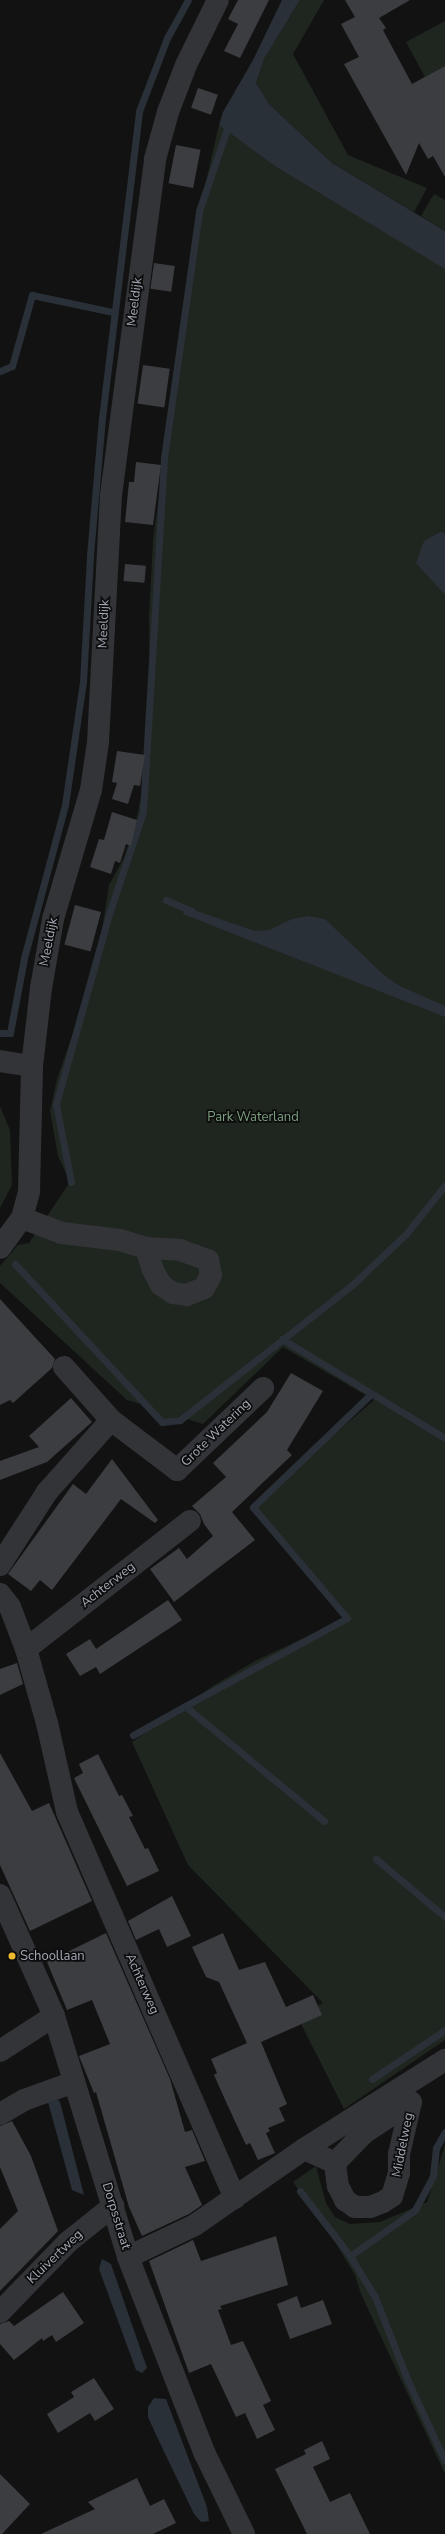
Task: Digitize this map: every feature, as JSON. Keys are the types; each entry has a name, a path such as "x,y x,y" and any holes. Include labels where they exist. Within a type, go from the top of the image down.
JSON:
{"street":[{"name":"Meeldijk","path":"0,1248 22,1218 29,1191 32,1066 41,988 53,919 91,790 98,742 111,495 155,159 168,112 186,65 218,0"},
{"path":"0,1061 32,1066"},
{"path":"22,1218 62,1233 120,1240 146,1248"},
{"name":"Grote Watering","path":"64,1367 111,1420 177,1470 262,1388"},
{"path":"0,1565 47,1492 111,1420"},
{"name":"Achterweg","path":"26,1649 190,1521"},
{"name":"Achterweg","path":"0,1594 10,1607 26,1649 47,1723 67,1812 235,2198"},
{"name":"Dorpsstraat","path":"0,1895 54,2016 128,2257 205,2454 239,2532"},
{"path":"0,2051 54,2016"},
{"path":"128,2257 195,2225 304,2149 445,2060"},
{"path":"0,2114 24,2100 74,2082"},
{"name":"Middelweg","path":"411,2102 399,2154 399,2173 392,2196 370,2206 356,2207 344,2200 338,2186 335,2163 364,2133 411,2102"},
{"path":"304,2149 335,2163"},
{"name":"Kluivertweg","path":"0,2312 68,2242 113,2206"}],"green space":[{"path":"300,0 324,0 293,54 348,155 427,188 414,212 332,163 269,104 256,83 264,59"},
{"path":"445,21 445,66 425,77 406,42"},
{"name":"Park Waterland","path":"219,125 445,254 445,2040 344,2109 297,2016 323,2003 188,1865 132,1742 216,1684 257,1660 346,1618 252,1510 258,1501 374,1400 283,1347 203,1424 184,1418 162,1422 147,1406 127,1400 0,1283 0,1266 18,1245 29,1243 70,1182 58,1156 50,1111 57,1079 96,967 109,885 124,858 136,821 144,781 150,700 149,619 153,540 199,211"},
{"path":"434,194 445,200 445,231 421,216"},
{"path":"0,1106 10,1130 12,1185 0,1208"},
{"path":"445,2145 445,2474 361,2294 355,2275 332,2237 293,2182 316,2166 326,2203 335,2217 350,2224 380,2222 427,2202"}],"shaded area":[{"path":"282,0 300,0 264,59 256,83 269,104 332,163 445,231 445,269 275,166 219,125 223,112 253,60"},
{"path":"440,532 445,533 445,595 416,563 424,541"},
{"path":"185,907 255,931 269,930 292,919 308,916 325,919 385,976 400,986 445,1006 445,1017 183,914"},
{"path":"54,2095 60,2102 84,2195 72,2190 48,2102"},
{"path":"102,2259 111,2264 147,2368 142,2373 136,2370 99,2269"},
{"path":"154,2398 166,2399 207,2507 209,2521 201,2522 194,2514 148,2417 148,2407"}],"building":[{"path":"238,0 269,0 240,58 224,51 238,24 228,19"},
{"path":"345,0 410,0 379,18 386,28 383,30 412,84 445,66 445,177 433,156 428,159 419,143 406,175 344,64 359,57 341,24 355,17"},
{"path":"198,88 218,95 211,115 191,108"},
{"path":"176,145 201,150 193,188 169,183"},
{"path":"154,263 175,266 171,292 150,289"},
{"path":"143,365 170,369 164,407 138,404"},
{"path":"136,462 161,465 153,525 125,522 129,482 134,482"},
{"path":"125,564 146,566 144,583 124,581"},
{"path":"117,751 145,755 140,786 134,785 128,804 112,799 117,783 112,782"},
{"path":"112,812 137,820 131,846 126,844 120,863 115,861 111,874 90,867 99,839 104,840"},
{"path":"75,905 101,912 90,952 64,945"},
{"path":"0,1299 55,1359 52,1368 13,1403 10,1400 0,1405"},
{"path":"291,1373 323,1391 287,1450 292,1455 232,1512 255,1540 174,1602 150,1569 179,1548 187,1559 213,1536 204,1524 200,1514 192,1506 226,1477 213,1463 267,1412"},
{"path":"71,1398 92,1422 47,1462 0,1480 0,1461 39,1447 29,1436"},
{"path":"112,1459 158,1520 155,1523 121,1499 52,1590 40,1580 31,1591 8,1574 73,1484 86,1494"},
{"path":"168,1600 182,1620 100,1674 96,1667 80,1676 66,1654 90,1639 96,1649"},
{"path":"17,1663 23,1684 0,1695 0,1669"},
{"path":"0,1753 32,1811 49,1803 92,1901 30,1931 0,1865"},
{"path":"98,1754 119,1796 122,1795 133,1816 129,1817 145,1849 148,1848 159,1871 127,1886 74,1778 83,1773 79,1764"},
{"path":"172,1896 191,1936 167,1947 159,1929 136,1940 128,1921"},
{"path":"106,1933 170,2079 185,2132 192,2130 205,2161 185,2167 202,2205 189,2214 142,2236 129,2207 96,2092 94,2093 79,2056 110,2044 92,2000 67,2010 47,1962"},
{"path":"223,1933 239,1970 265,1962 286,2007 313,1995 322,2015 261,2042 287,2104 279,2108 285,2121 268,2128 270,2131 266,2133 275,2153 258,2160 250,2143 246,2145 214,2075 217,2073 211,2059 247,2043 219,1982 206,1977 192,1947"},
{"path":"12,2121 31,2156 58,2231 0,2291 0,2229 18,2211 0,2167 0,2126"},
{"path":"276,2236 288,2285 220,2306 222,2309 218,2310 231,2345 243,2341 271,2401 263,2405 275,2430 257,2439 245,2413 236,2417 211,2364 189,2373 149,2261 193,2240 201,2261"},
{"path":"63,2292 84,2323 56,2342 52,2335 43,2341 42,2338 14,2360 0,2344 0,2324 9,2321 14,2326"},
{"path":"297,2296 301,2308 323,2300 332,2324 290,2339 277,2304"},
{"path":"94,2378 114,2409 95,2421 90,2413 58,2433 47,2414 74,2397 71,2392"},
{"path":"322,2441 330,2459 313,2467 330,2502 350,2493 370,2534 307,2534 275,2469 306,2454 304,2450"},
{"path":"0,2474 30,2504 2,2534 0,2534"},
{"path":"137,2478 150,2506 164,2499 176,2523 153,2534 41,2534 95,2509 88,2502"}],"waterway":[{"path":"0,1033 10,1033 24,958 65,805 83,682 90,555 102,418 139,111 167,38 188,0"},
{"path":"71,1182 56,1104 110,911 143,812 164,458 199,211 229,123"},
{"path":"0,371 12,366 32,295 113,312"},
{"path":"166,900 192,911"},
{"path":"15,1264 162,1422 180,1420 352,1285 406,1234 445,1185"},
{"path":"282,1339 445,1438"},
{"path":"324,1821 185,1706 347,1618 253,1507 371,1394"},
{"path":"133,1735 185,1706"},
{"path":"376,1859 445,1917"},
{"path":"372,2079 445,2030"},
{"path":"350,2256 415,2210 433,2176 436,2148 445,2132"},
{"path":"300,2191 350,2256 375,2297 408,2381 445,2461"}],"place":[{"name":"Schoollaan","path":"12,1956"}]}
